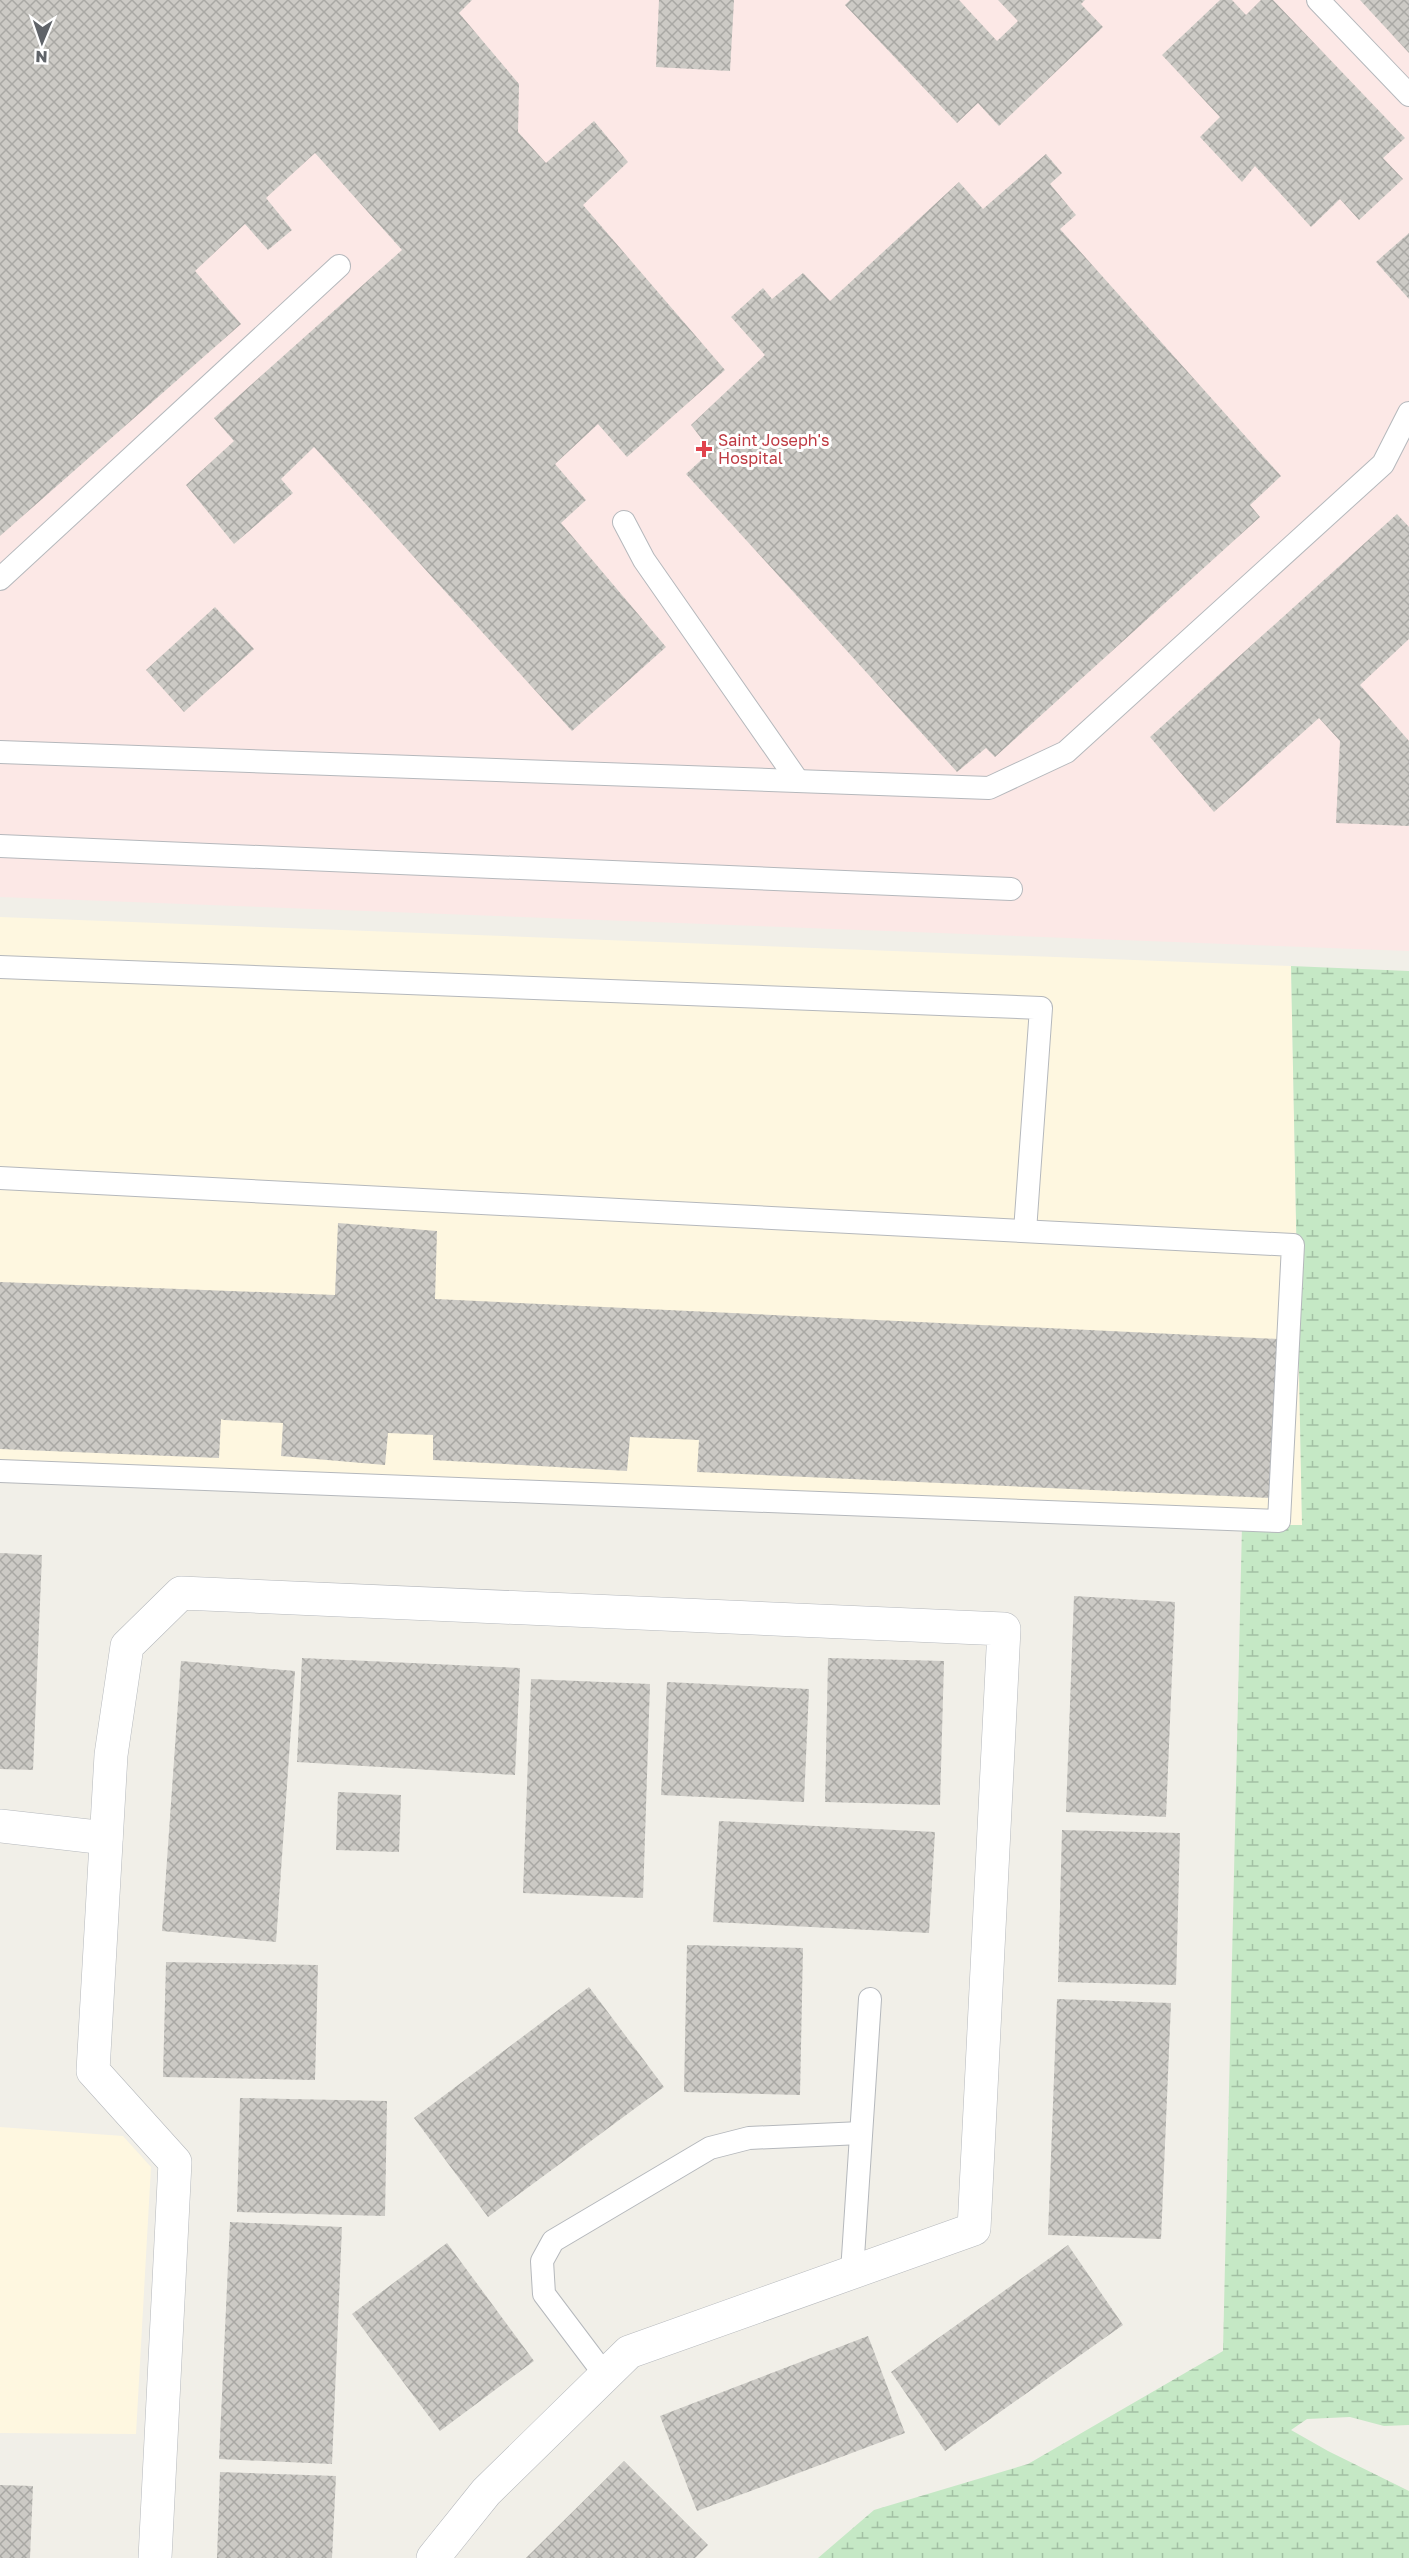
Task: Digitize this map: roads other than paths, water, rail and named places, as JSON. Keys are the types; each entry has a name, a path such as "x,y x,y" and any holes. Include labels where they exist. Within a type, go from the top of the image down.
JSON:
{"street":[{"path":"154,2558 175,2162 93,2071 111,1755 127,1646 181,1593 1004,1629 974,2229 629,2352 486,2492 434,2558"},
{"path":"0,1826 106,1838"}],"lane":[{"path":"1318,0 1409,95"},
{"path":"0,579 339,266"},
{"path":"0,752 989,788 1066,752 1383,464 1409,413"},
{"path":"624,522 644,560 798,781"},
{"path":"0,846 1011,889"},
{"path":"0,967 1041,1008 1025,1231"},
{"path":"0,1178 1293,1245 1279,1521 0,1471"},
{"path":"852,2272 870,1999"},
{"path":"605,2375 544,2294 542,2261 553,2241 710,2148 749,2138 861,2133"}],"place":[{"name":"Saint Joseph's Hospital","path":"704,449"}]}
